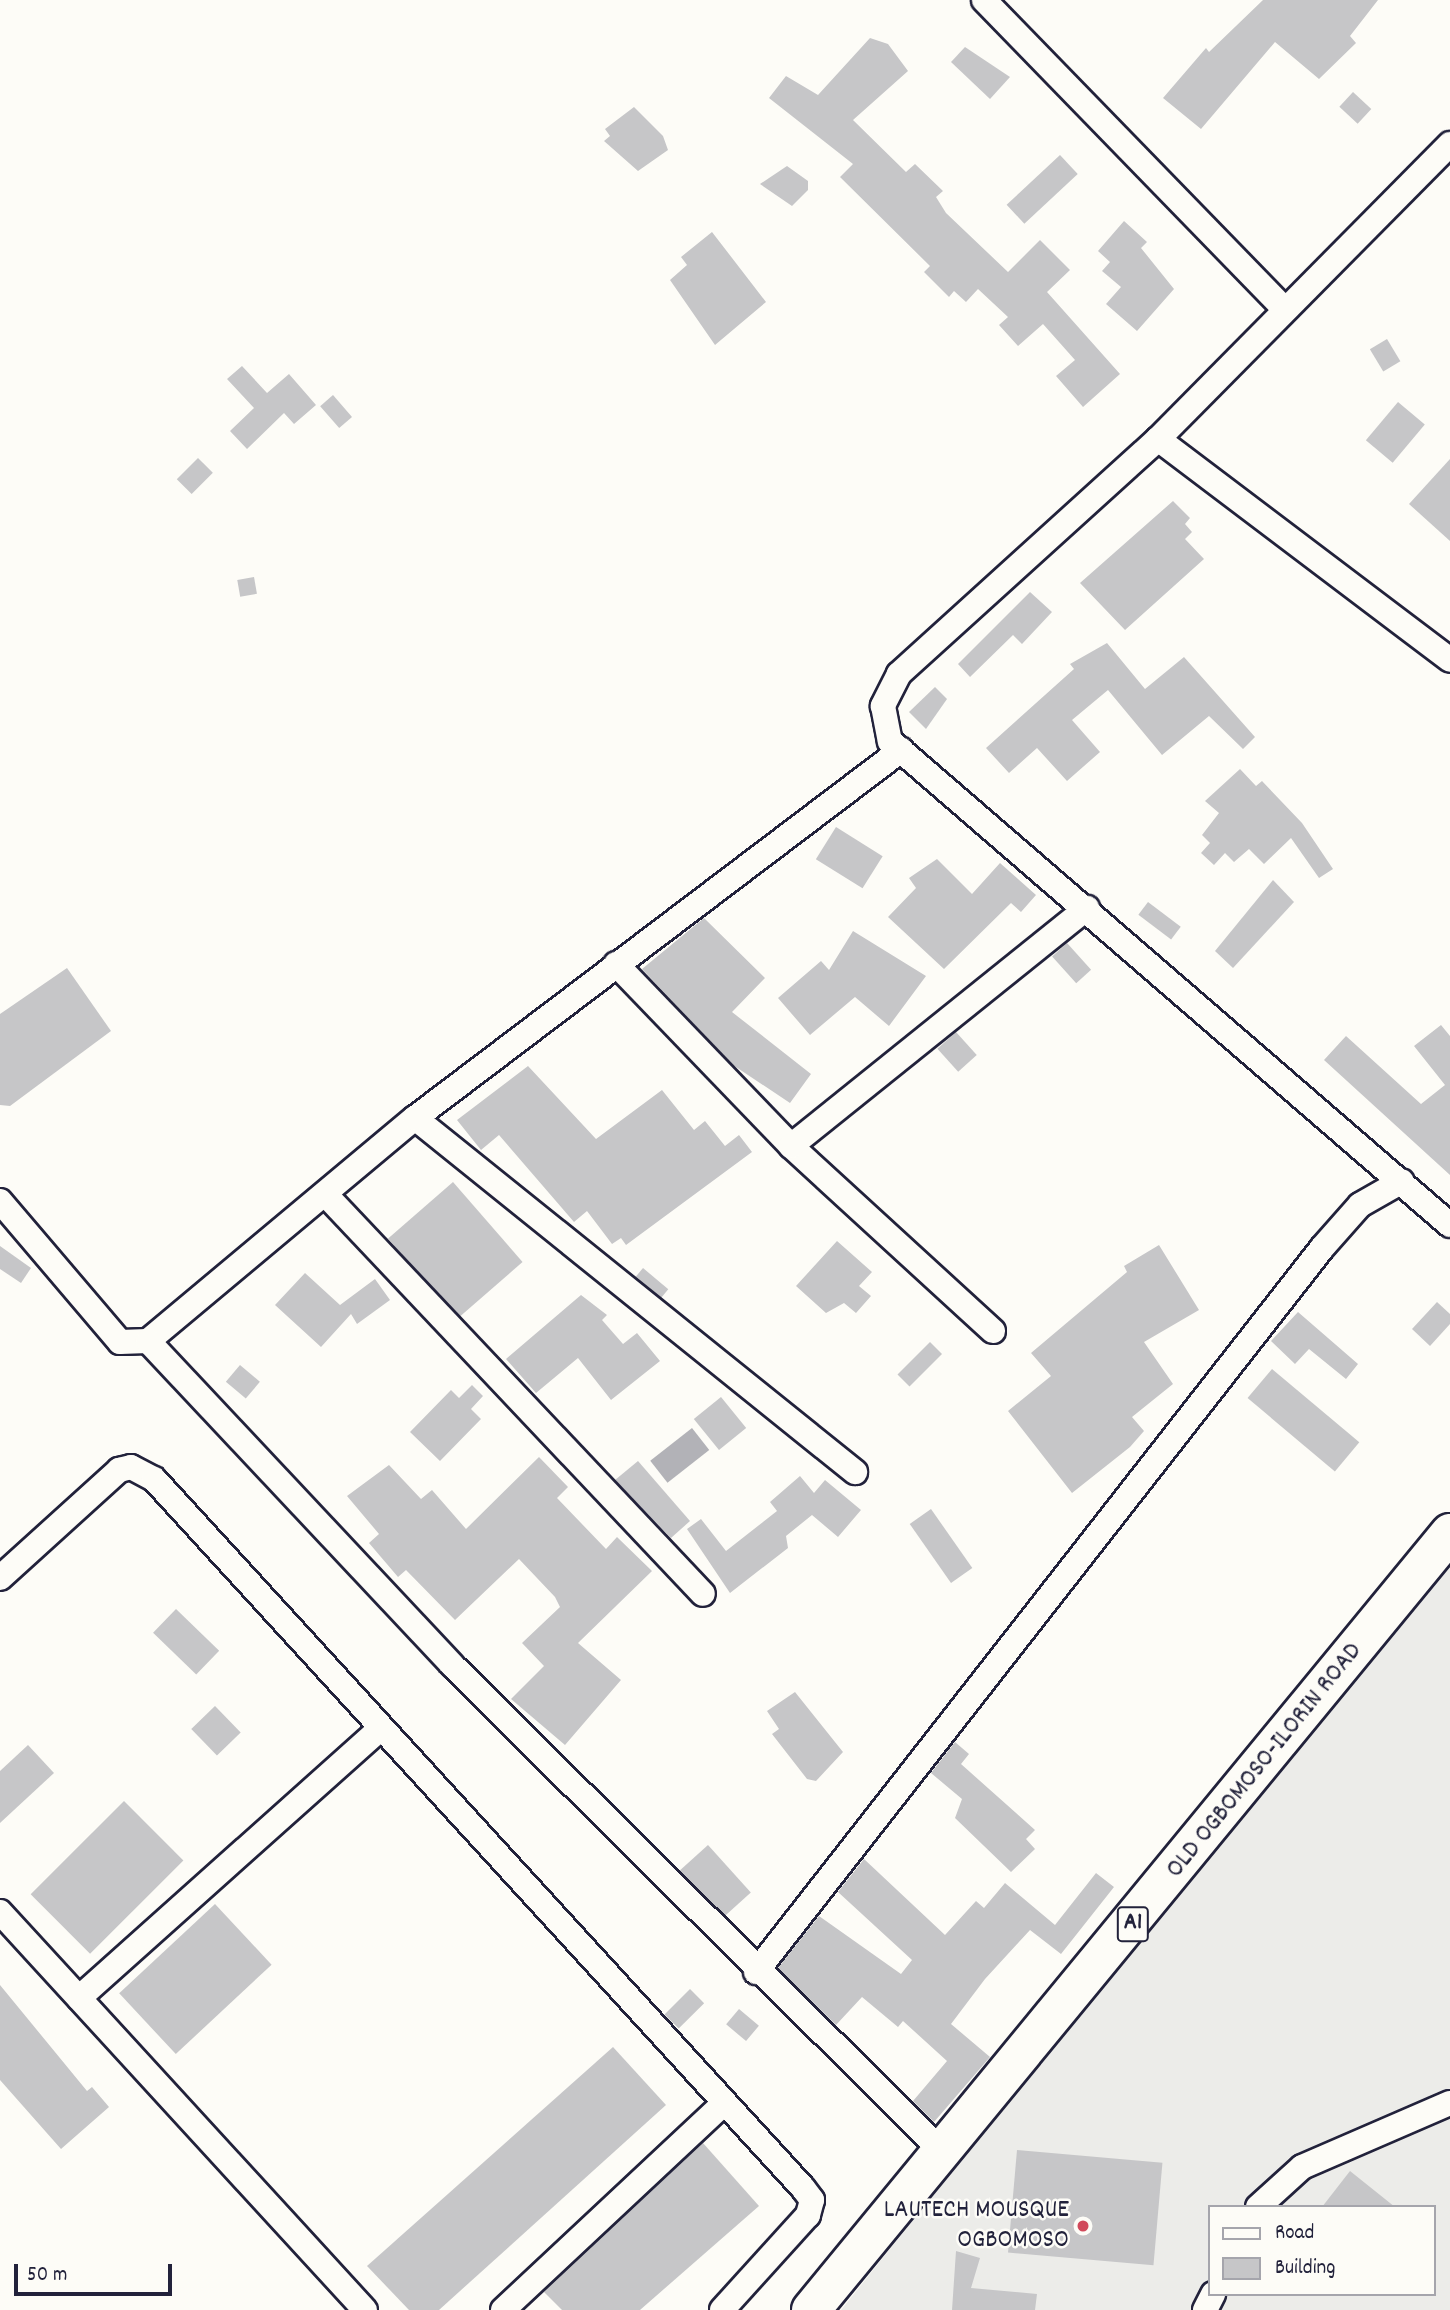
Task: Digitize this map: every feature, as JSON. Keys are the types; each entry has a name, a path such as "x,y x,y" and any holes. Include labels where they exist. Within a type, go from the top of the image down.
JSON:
{"highway":[{"name":"OLD OGBOMOSO-ILORIN ROAD","path":"811,2310 1450,1533"}],"street":[{"path":"990,2 1285,310"},
{"path":"1450,144 1158,439 899,674 883,706 883,723 901,750 1087,908 1450,1225"},
{"path":"1158,439 1450,660"},
{"path":"0,1202 120,1342 148,1341 415,1118 901,750"},
{"path":"790,1146 1087,908"},
{"path":"617,964 790,1146 993,1331"},
{"path":"415,1118 855,1472"},
{"path":"756,1972 1322,1248 1360,1205 1402,1181"},
{"path":"325,1194 704,1594"},
{"path":"148,1341 453,1665 756,1972 943,2152"},
{"path":"0,1578 119,1470 141,1470 811,2200 808,2216 722,2310"},
{"path":"79,1998 380,1729"},
{"path":"0,1912 365,2310"},
{"path":"1260,2205 1302,2167 1450,2103"},
{"path":"503,2310 722,2105"}],"shaded area":[{"path":"692,1428 709,1450 667,1483 650,1461"},
{"path":"1450,1557 1450,2310 841,2310"}],"building":[{"path":"1263,0 1378,0 1350,36 1356,43 1319,79 1275,42 1201,129 1163,98 1206,48 1209,52"},
{"path":"870,38 888,44 908,71 853,120 906,172 915,164 943,191 936,197 946,213 1008,272 1040,240 1070,270 1047,292 1120,374 1083,407 1056,376 1075,360 1043,324 1018,346 999,325 1008,317 978,289 966,302 954,291 949,297 924,272 930,266 840,177 853,164 769,98 786,76 818,95"},
{"path":"965,47 1010,77 990,99 951,62"},
{"path":"1353,92 1371,109 1358,124 1339,107"},
{"path":"634,107 663,136 668,150 638,171 604,141 610,136 605,129"},
{"path":"1060,155 1078,174 1024,224 1007,205"},
{"path":"787,166 808,181 808,190 792,206 760,184"},
{"path":"1124,221 1147,242 1141,248 1174,289 1137,331 1106,304 1121,287 1102,271 1110,262 1098,251"},
{"path":"712,232 766,302 715,345 670,280 687,265 681,257"},
{"path":"1387,339 1400,361 1383,372 1370,349"},
{"path":"242,366 267,393 289,374 316,405 294,424 284,413 247,449 230,431 254,408 227,379"},
{"path":"333,395 352,417 339,428 320,406"},
{"path":"1398,402 1425,424 1393,463 1366,440"},
{"path":"198,458 213,473 192,494 177,479"},
{"path":"1450,459 1450,541 1409,504"},
{"path":"1173,501 1190,518 1185,524 1192,532 1185,539 1204,559 1125,630 1080,583"},
{"path":"254,577 257,594 240,597 237,580"},
{"path":"1030,592 1052,612 1022,644 1013,635 970,677 958,664"},
{"path":"1107,643 1145,689 1184,657 1255,737 1243,749 1209,716 1162,755 1108,690 1072,720 1100,752 1067,781 1037,748 1009,773 986,748 1074,669 1070,664"},
{"path":"935,687 947,699 926,729 909,712"},
{"path":"1240,769 1256,786 1262,781 1302,823 1333,869 1319,878 1291,838 1264,864 1249,849 1234,862 1225,853 1214,865 1201,853 1210,843 1202,835 1219,813 1205,801"},
{"path":"836,827 883,856 863,888 816,859"},
{"path":"937,859 972,894 1000,863 1036,895 1021,912 1011,903 944,969 888,917 916,888 909,878"},
{"path":"1273,880 1294,902 1233,968 1215,951"},
{"path":"1148,902 1181,927 1171,939 1138,915"},
{"path":"704,918 765,978 732,1012 811,1074 790,1103 733,1065 642,969"},
{"path":"853,931 926,976 889,1026 855,997 810,1035 778,998 821,961 829,970"},
{"path":"1067,943 1091,970 1076,983 1052,956"},
{"path":"67,968 111,1031 10,1106 0,1105 0,1014"},
{"path":"1441,1025 1450,1036 1450,1175 1324,1060 1346,1036 1421,1104 1445,1085 1414,1046"},
{"path":"956,1032 977,1055 958,1072 937,1049"},
{"path":"528,1066 596,1139 662,1090 694,1130 705,1121 725,1146 739,1135 752,1152 626,1245 621,1238 612,1244 587,1211 574,1222 499,1135 481,1150 457,1120"},
{"path":"453,1182 523,1262 458,1318 388,1238"},
{"path":"837,1241 872,1272 859,1286 871,1296 856,1313 844,1303 826,1313 796,1286"},
{"path":"1159,1245 1199,1310 1144,1342 1173,1384 1132,1417 1144,1431 1130,1447 1072,1493 1008,1411 1051,1376 1031,1353 1127,1272 1124,1266"},
{"path":"0,1246 31,1268 21,1283 0,1269"},
{"path":"643,1268 668,1289 661,1298 636,1276"},
{"path":"305,1273 340,1305 375,1279 390,1300 357,1324 351,1314 321,1347 275,1305"},
{"path":"581,1295 607,1315 602,1320 623,1344 637,1333 660,1361 611,1400 578,1358 536,1393 506,1359"},
{"path":"1437,1302 1450,1314 1450,1324 1430,1346 1412,1329"},
{"path":"1298,1312 1358,1364 1346,1379 1309,1349 1295,1364 1271,1341"},
{"path":"930,1342 942,1354 909,1387 897,1375"},
{"path":"240,1365 260,1382 246,1399 226,1382"},
{"path":"1272,1369 1359,1442 1335,1471 1248,1398"},
{"path":"472,1385 483,1396 471,1409 481,1419 440,1461 410,1432 451,1390 459,1398"},
{"path":"721,1397 746,1428 719,1450 694,1419"},
{"path":"539,1457 568,1487 557,1498 606,1549 617,1537 652,1571 578,1643 621,1680 565,1745 511,1699 544,1666 522,1643 560,1607 555,1597 519,1559 455,1620 406,1570 398,1577 369,1543 379,1534 347,1496 389,1465 421,1499 432,1490 466,1529"},
{"path":"638,1461 690,1521 671,1538 615,1480"},
{"path":"800,1476 814,1493 825,1480 861,1510 838,1537 812,1515 786,1536 788,1548 730,1593 687,1529 701,1519 726,1551 777,1511 770,1502"},
{"path":"931,1509 972,1568 951,1583 910,1524"},
{"path":"176,1609 219,1651 196,1674 153,1633"},
{"path":"795,1692 843,1752 816,1781 807,1779 772,1734 779,1729 767,1711"},
{"path":"215,1706 241,1733 217,1756 191,1729"},
{"path":"955,1742 969,1754 961,1764 1035,1830 1026,1839 1035,1849 1011,1872 955,1818 962,1799 931,1773"},
{"path":"28,1745 54,1773 0,1823 0,1771"},
{"path":"124,1801 183,1860 90,1954 31,1894"},
{"path":"708,1845 751,1893 723,1918 680,1870"},
{"path":"864,1859 945,1935 976,1901 984,1908 1005,1883 1055,1925 1096,1873 1114,1887 1061,1954 1030,1930 985,1979 951,2024 990,2057 934,2122 913,2101 947,2061 903,2021 898,2027 862,1997 836,2025 778,1968 819,1916 901,1974 912,1960 838,1892"},
{"path":"215,1904 272,1965 176,2054 119,1993"},
{"path":"0,1985 87,2091 92,2087 109,2107 61,2149 0,2080"},
{"path":"690,1989 704,2003 679,2029 665,2014"},
{"path":"739,2009 759,2026 746,2041 726,2024"},
{"path":"613,2047 666,2105 439,2310 409,2310 367,2266"},
{"path":"703,2143 759,2206 640,2310 562,2310 544,2292"},
{"name":"LAUTECH MOUSQUE OGBOMOSO","path":"1017,2150 1162,2163 1153,2265 1008,2253"},
{"path":"1350,2171 1392,2205 1324,2205"},
{"path":"956,2251 980,2258 971,2288 1037,2294 1035,2310 952,2310"}],"place":[{"name":"LAUTECH MOUSQUE OGBOMOSO","path":"1083,2226"}]}
